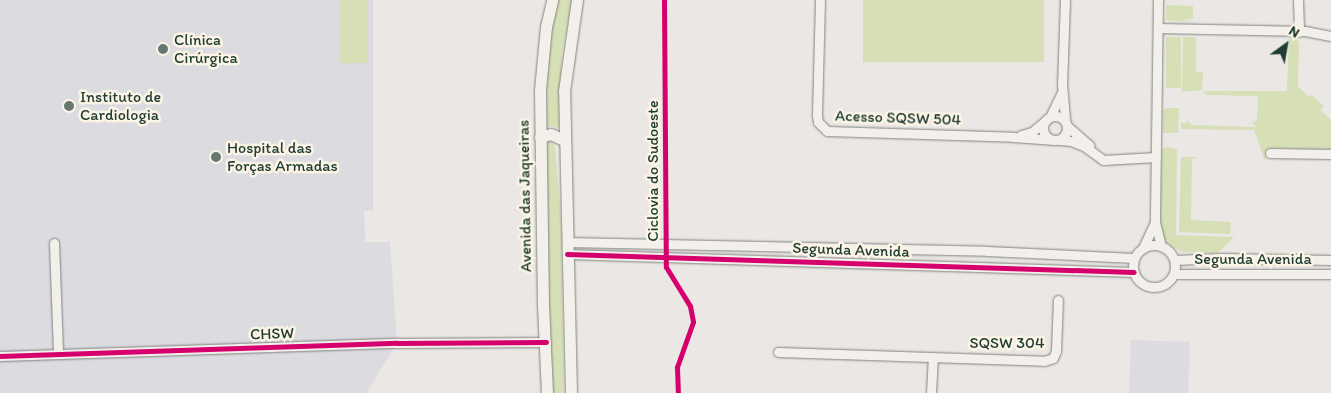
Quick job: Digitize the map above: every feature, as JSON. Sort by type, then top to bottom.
[{"type":"main road","name":"Avenida das Jaqueiras","points":[[547,393],[546,342],[542,306],[540,137],[541,67],[552,0]]},
{"type":"main road","points":[[571,393],[564,91],[577,0]]},
{"type":"main road","points":[[540,137],[551,134],[564,140]]},
{"type":"street","name":"Acesso SQSW 504","points":[[820,0],[816,115],[818,122],[827,131],[1013,137],[1071,141],[1084,146],[1103,160],[1156,157]]},
{"type":"street","points":[[1063,90],[1043,133],[1056,140],[1066,134],[1063,90],[1064,0]]},
{"type":"street","points":[[1158,0],[1155,222],[1161,246]]},
{"type":"street","points":[[1298,0],[1299,32]]},
{"type":"street","points":[[1158,28],[1299,32],[1331,36]]},
{"type":"street","points":[[1048,119],[1060,117],[1066,124]]},
{"type":"street","name":"Acesso SQSW 504","points":[[1013,137],[1032,132],[1048,119]]},
{"type":"street","name":"Acesso SQSW 504","points":[[1066,124],[1101,154],[1122,159]]},
{"type":"street","points":[[1270,153],[1331,154]]},
{"type":"street","points":[[1143,248],[1155,245],[1171,252],[1175,260],[1174,274],[1164,286],[1153,288],[1139,281],[1134,272],[1134,258],[1143,248],[1155,222]]},
{"type":"street","name":"Segunda Avenida","points":[[567,242],[987,251],[1134,258]]},
{"type":"street","points":[[54,243],[58,353]]},
{"type":"street","name":"Segunda Avenida","points":[[567,254],[1134,272]]},
{"type":"street","name":"Segunda Avenida","points":[[1175,260],[1222,258],[1331,260]]},
{"type":"street","name":"Segunda Avenida","points":[[1174,274],[1331,274]]},
{"type":"street","name":"SQSW 304","points":[[778,352],[1042,361],[1052,358],[1057,345],[1058,300]]},
{"type":"street","name":"CHSW","points":[[0,356],[398,343],[546,342]]},
{"type":"street","points":[[931,393],[933,358]]},
{"type":"shaded area","name":"Hospital das Forças Armadas","points":[[0,0],[373,0],[373,211],[364,211],[365,242],[390,242],[397,343],[366,393],[0,393]]},
{"type":"shaded area","points":[[1131,340],[1190,342],[1188,393],[1129,393]]},
{"type":"green space","points":[[340,0],[368,0],[368,63],[340,63]]},
{"type":"green space","points":[[556,0],[572,0],[562,54],[559,128],[552,126],[546,128],[547,60]]},
{"type":"green space","points":[[863,0],[1044,0],[1044,62],[863,62]]},
{"type":"green space","points":[[1166,5],[1193,6],[1193,19],[1182,20],[1192,22],[1166,20]]},
{"type":"green space","points":[[1166,37],[1181,37],[1181,88],[1166,88]]},
{"type":"green space","points":[[1183,37],[1196,37],[1196,72],[1203,72],[1202,90],[1182,92]]},
{"type":"green space","points":[[1289,37],[1296,38],[1299,43],[1298,86],[1309,97],[1311,95],[1324,106],[1321,110],[1331,120],[1331,149],[1270,148],[1266,152],[1265,161],[1254,130],[1181,129],[1181,123],[1186,123],[1186,120],[1192,125],[1256,127],[1252,122],[1257,121],[1258,96],[1206,95],[1203,91],[1287,91]]},
{"type":"green space","points":[[1166,108],[1179,108],[1178,133],[1163,133],[1163,111]]},
{"type":"green space","points":[[546,142],[553,143],[555,147],[561,220],[564,393],[550,393],[546,166]]},
{"type":"green space","points":[[1167,147],[1177,149],[1176,235],[1234,237],[1218,253],[1183,252],[1171,246],[1164,239],[1160,229],[1162,149]]},
{"type":"green space","points":[[1181,157],[1199,157],[1192,159],[1191,220],[1231,222],[1230,234],[1179,232]]},
{"type":"cycle path","name":"Ciclovia do Sudoeste","points":[[664,0],[666,267],[690,306],[693,322],[677,367],[678,393]]},
{"type":"cycle path","points":[[567,254],[1134,272]]},
{"type":"cycle path","points":[[0,356],[397,343],[546,342]]},
{"type":"place","name":"Clínica Cirúrgica","points":[[163,49]]},
{"type":"place","name":"Instituto de Cardiologia","points":[[69,106]]},
{"type":"place","name":"Hospital das Forças Armadas","points":[[216,157]]}]
